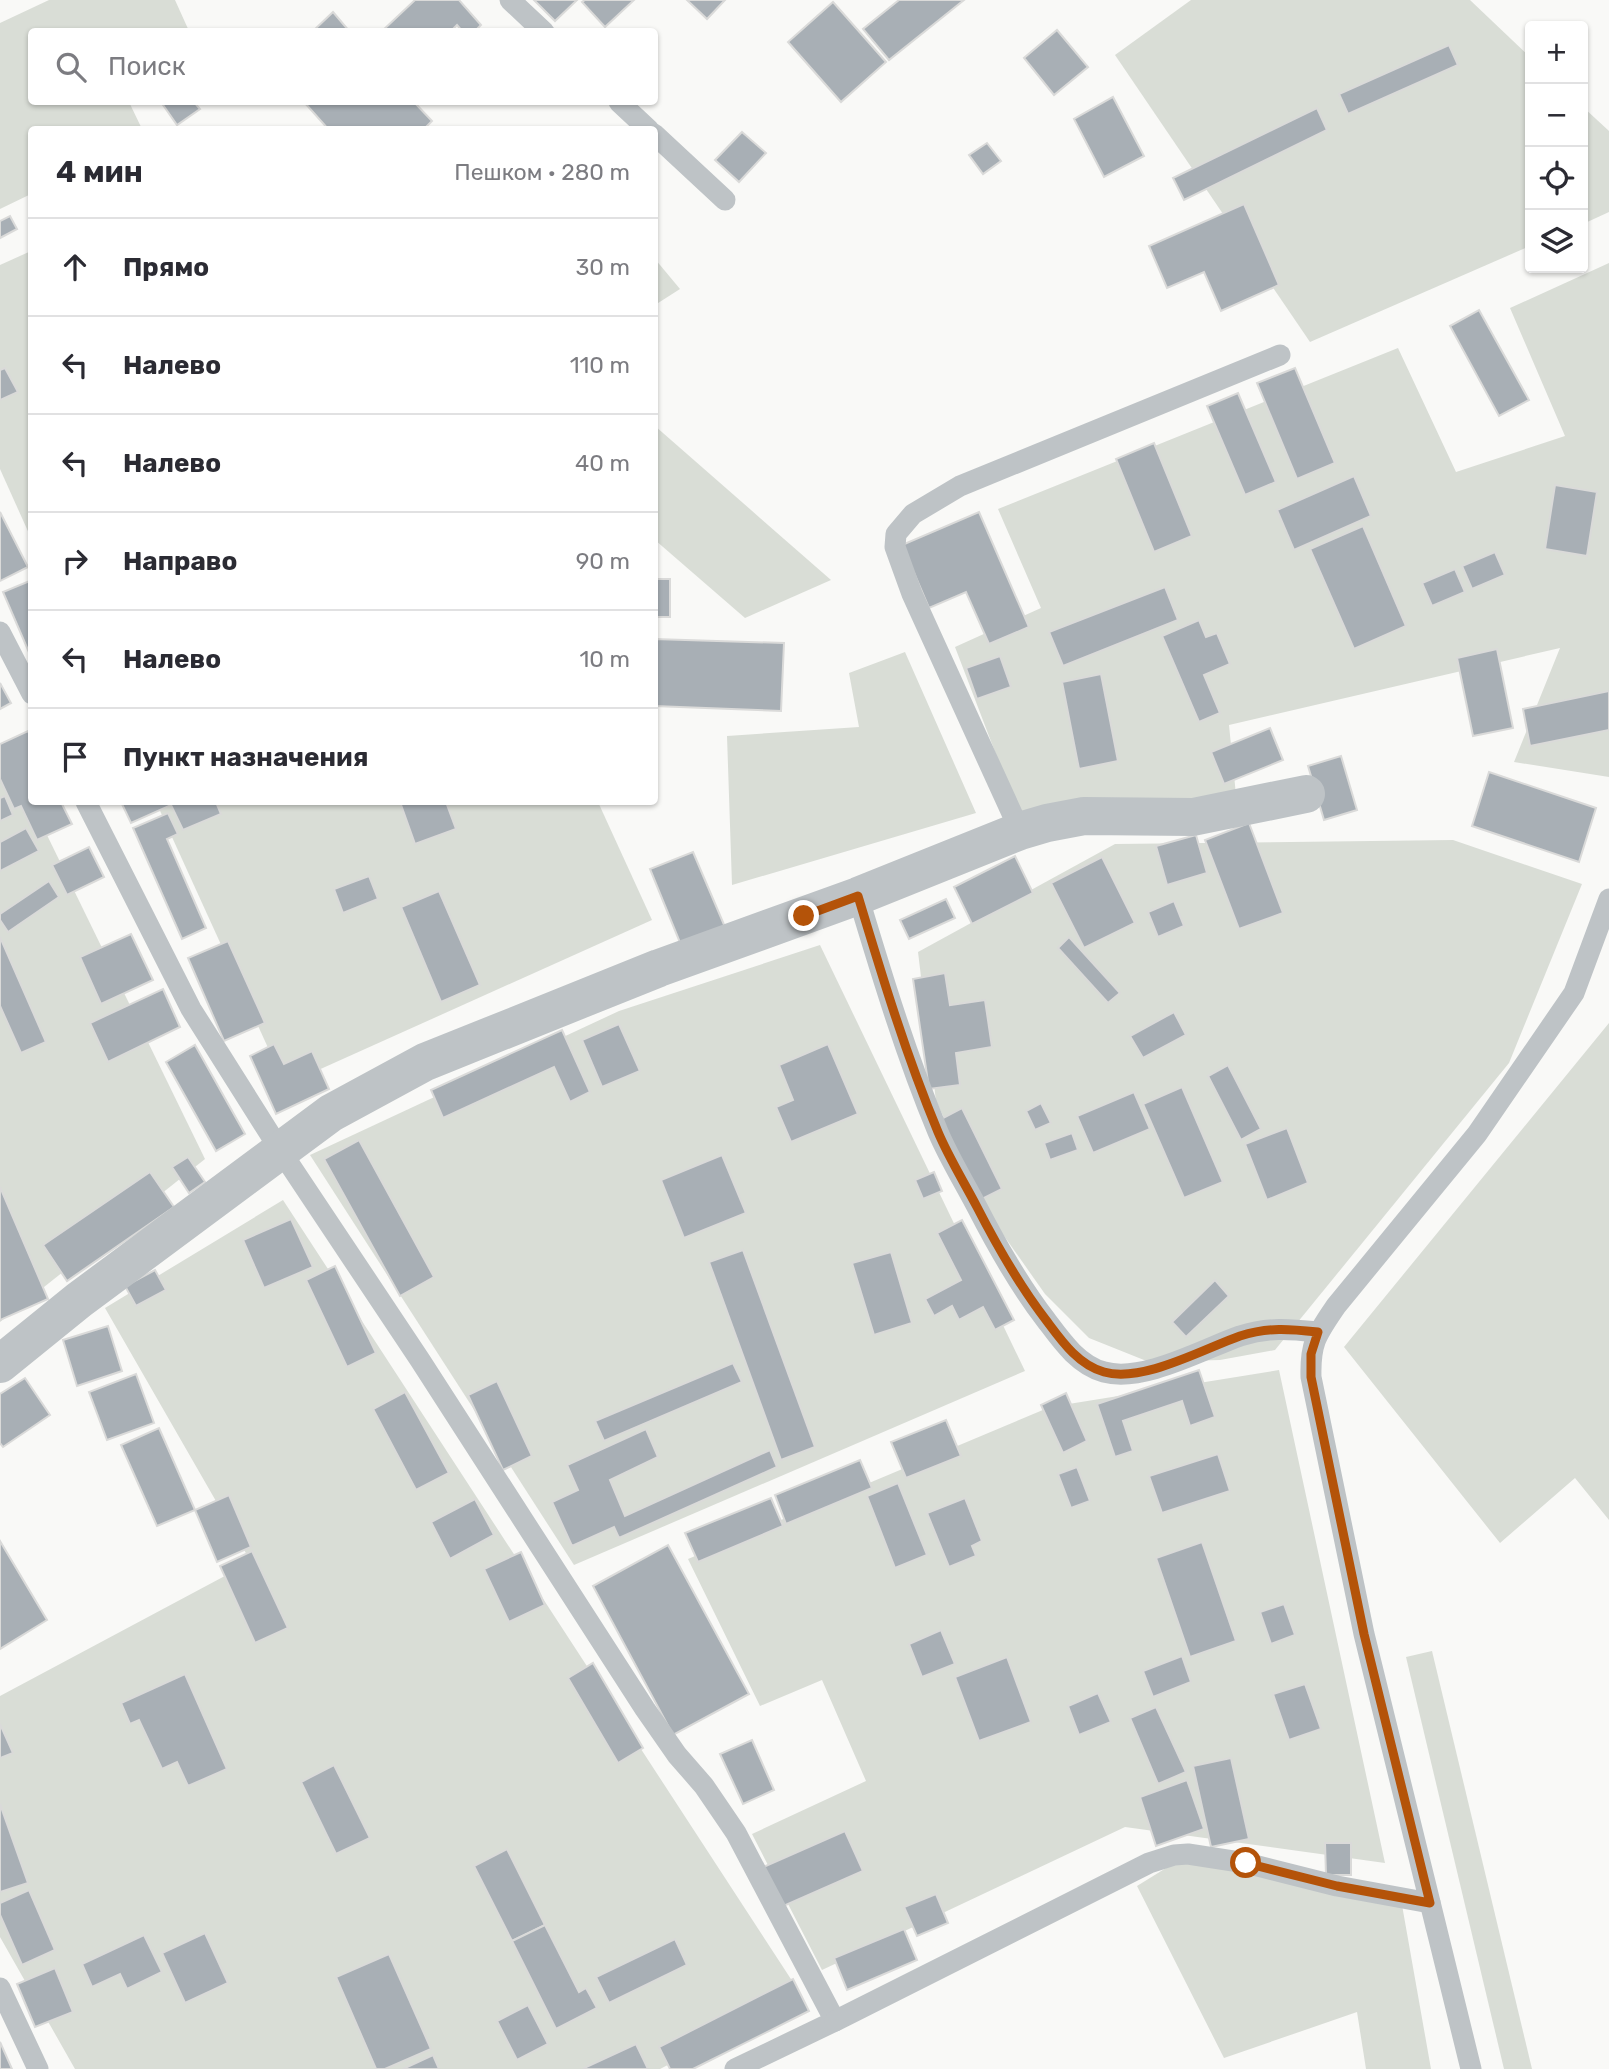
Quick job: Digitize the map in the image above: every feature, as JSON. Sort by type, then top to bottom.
[{"type":"street","points":[[0,1364],[79,1300],[331,1113],[425,1062],[659,968],[858,896],[1046,823],[1084,816],[1193,817],[1306,794]]},
{"type":"lane","points":[[510,0],[540,28]]},
{"type":"lane","points":[[622,105],[645,126]]},
{"type":"lane","points":[[658,138],[725,200]]},
{"type":"lane","points":[[1020,831],[912,594],[895,547],[896,534],[913,514],[960,486],[1280,355]]},
{"type":"lane","points":[[0,632],[28,686]]},
{"type":"lane","points":[[88,805],[191,1009],[645,1709],[736,1833],[835,2021]]},
{"type":"lane","points":[[858,896],[894,1013],[939,1135],[1025,1293],[1066,1346],[1086,1363],[1105,1372],[1140,1373],[1242,1336],[1281,1328],[1318,1332]]},
{"type":"lane","points":[[1471,2069],[1364,1634],[1311,1377],[1311,1354],[1318,1332],[1336,1306],[1477,1134],[1574,993],[1609,899]]},
{"type":"lane","points":[[735,2069],[1149,1863],[1174,1855],[1188,1854],[1246,1863],[1337,1886],[1430,1903]]},
{"type":"lane","points":[[0,1988],[38,2069]]},
{"type":"shaded area","points":[[49,0],[175,0],[188,28],[28,28],[28,105],[130,105],[141,126],[28,126],[28,195],[0,209],[0,23]]},
{"type":"shaded area","points":[[1191,0],[1470,0],[1525,52],[1525,248],[1310,342],[1115,55]]},
{"type":"shaded area","points":[[1588,112],[1609,131],[1609,212],[1588,222]]},
{"type":"shaded area","points":[[28,252],[28,531],[0,469],[0,265]]},
{"type":"shaded area","points":[[658,263],[680,289],[658,303]]},
{"type":"shaded area","points":[[1609,263],[1609,777],[1514,762],[1560,648],[1229,725],[1236,795],[1018,812],[955,647],[1041,608],[998,509],[1398,348],[1456,472],[1565,436],[1510,308]]},
{"type":"shaded area","points":[[658,429],[831,580],[745,618],[658,543]]},
{"type":"shaded area","points":[[905,652],[976,813],[732,885],[727,736],[859,727],[849,673]]},
{"type":"shaded area","points":[[5,749],[28,796],[28,805],[32,805],[205,1159],[0,1322],[0,752]]},
{"type":"shaded area","points":[[157,805],[599,805],[652,920],[285,1085]]},
{"type":"shaded area","points":[[1453,840],[1582,884],[1509,1063],[1275,1350],[1220,1360],[1149,1362],[1089,1338],[1045,1294],[990,1216],[936,1101],[918,952],[1115,844]]},
{"type":"shaded area","points":[[820,945],[1025,1371],[574,1565],[310,1155],[619,1011]]},
{"type":"shaded area","points":[[1609,1023],[1609,1520],[1575,1478],[1500,1543],[1344,1347]]},
{"type":"shaded area","points":[[283,1200],[802,1996],[660,2069],[75,2069],[0,1937],[0,1696],[251,1562],[105,1308]]},
{"type":"shaded area","points":[[1279,1370],[1385,1863],[1125,1827],[822,1970],[752,1834],[866,1781],[822,1680],[760,1706],[688,1559],[1050,1407]]},
{"type":"shaded area","points":[[1432,1651],[1532,2069],[1504,2069],[1406,1657]]},
{"type":"shaded area","points":[[1179,1860],[1402,1905],[1431,2069],[1366,2069],[1357,2012],[1224,2058],[1137,1886]]},
{"type":"building","points":[[415,0],[459,0],[481,25],[478,28],[460,28],[457,25],[454,28],[385,28]]},
{"type":"building","points":[[534,0],[577,0],[555,21]]},
{"type":"building","points":[[634,0],[605,27],[582,2]]},
{"type":"building","points":[[687,0],[725,0],[707,19]]},
{"type":"building","points":[[899,0],[964,0],[889,60],[863,29]]},
{"type":"building","points":[[833,2],[886,62],[841,102],[788,42]]},
{"type":"building","points":[[333,12],[347,28],[316,28]]},
{"type":"building","points":[[1057,30],[1088,67],[1054,95],[1024,58]]},
{"type":"building","points":[[1449,45],[1458,65],[1348,114],[1339,94]]},
{"type":"building","points":[[1113,97],[1144,156],[1104,177],[1074,119]]},
{"type":"building","points":[[163,105],[197,105],[200,109],[177,125]]},
{"type":"building","points":[[307,105],[417,105],[432,121],[427,126],[325,126]]},
{"type":"building","points":[[1317,108],[1327,130],[1184,200],[1173,178]]},
{"type":"building","points":[[742,132],[766,153],[739,182],[715,160]]},
{"type":"building","points":[[987,143],[1001,161],[983,174],[969,155]]},
{"type":"building","points":[[1244,204],[1279,285],[1221,311],[1204,272],[1167,288],[1149,246]]},
{"type":"building","points":[[10,216],[17,229],[0,238],[0,221]]},
{"type":"building","points":[[1479,310],[1529,400],[1499,416],[1450,326]]},
{"type":"building","points":[[5,368],[18,392],[0,400],[0,370]]},
{"type":"building","points":[[1295,368],[1335,463],[1297,479],[1257,383]]},
{"type":"building","points":[[1238,393],[1276,482],[1245,495],[1207,406]]},
{"type":"building","points":[[1154,443],[1192,536],[1154,552],[1116,459]]},
{"type":"building","points":[[1354,476],[1371,516],[1294,550],[1277,510]]},
{"type":"building","points":[[1555,485],[1597,492],[1587,556],[1545,549]]},
{"type":"building","points":[[0,512],[28,567],[0,581]]},
{"type":"building","points":[[979,512],[1029,627],[989,644],[966,592],[929,608],[902,545]]},
{"type":"building","points":[[1363,526],[1406,626],[1354,649],[1310,549]]},
{"type":"building","points":[[1495,552],[1505,575],[1472,589],[1462,566]]},
{"type":"building","points":[[1455,569],[1465,592],[1432,606],[1422,583]]},
{"type":"building","points":[[658,579],[670,579],[670,617],[658,617]]},
{"type":"building","points":[[28,582],[28,650],[3,592]]},
{"type":"building","points":[[1165,587],[1178,620],[1063,666],[1049,632]]},
{"type":"building","points":[[1199,620],[1206,637],[1217,633],[1230,664],[1204,675],[1220,713],[1199,722],[1162,636]]},
{"type":"building","points":[[658,639],[784,643],[781,711],[658,706]]},
{"type":"building","points":[[1497,649],[1513,728],[1473,736],[1457,658]]},
{"type":"building","points":[[1000,656],[1011,687],[977,699],[966,668]]},
{"type":"building","points":[[1101,674],[1118,761],[1079,769],[1062,682]]},
{"type":"building","points":[[0,683],[11,703],[0,709]]},
{"type":"building","points":[[1609,691],[1609,730],[1530,746],[1523,709]]},
{"type":"building","points":[[1270,728],[1283,760],[1224,784],[1211,752]]},
{"type":"building","points":[[28,731],[28,805],[62,805],[72,824],[37,840],[21,806],[14,809],[0,779],[0,744]]},
{"type":"building","points":[[1341,756],[1357,810],[1324,820],[1308,766]]},
{"type":"building","points":[[1489,772],[1596,808],[1579,862],[1472,826]]},
{"type":"building","points":[[5,796],[13,815],[0,821],[0,798]]},
{"type":"building","points":[[122,805],[171,805],[131,823]]},
{"type":"building","points":[[171,805],[217,805],[221,814],[183,830]]},
{"type":"building","points":[[401,805],[447,805],[456,829],[415,844]]},
{"type":"building","points":[[168,813],[178,834],[167,839],[206,928],[182,939],[133,828]]},
{"type":"building","points":[[1249,823],[1283,913],[1239,929],[1205,840]]},
{"type":"building","points":[[26,828],[39,851],[0,871],[0,842]]},
{"type":"building","points":[[1196,835],[1207,873],[1167,885],[1156,846]]},
{"type":"building","points":[[89,847],[104,877],[67,895],[52,865]]},
{"type":"building","points":[[693,852],[725,927],[681,945],[650,869]]},
{"type":"building","points":[[1015,856],[1033,893],[972,924],[954,887]]},
{"type":"building","points":[[1102,857],[1135,923],[1084,948],[1051,883]]},
{"type":"building","points":[[369,876],[378,899],[343,913],[334,889]]},
{"type":"building","points":[[49,881],[59,897],[8,932],[0,920],[0,914]]},
{"type":"building","points":[[439,891],[480,985],[441,1002],[401,907]]},
{"type":"building","points":[[946,899],[955,918],[909,939],[900,920]]},
{"type":"building","points":[[1174,901],[1184,926],[1158,937],[1148,912]]},
{"type":"building","points":[[131,934],[153,980],[101,1004],[80,957]]},
{"type":"building","points":[[0,937],[46,1042],[21,1053],[0,1006]]},
{"type":"building","points":[[1069,937],[1120,993],[1108,1003],[1058,948]]},
{"type":"building","points":[[228,941],[265,1023],[224,1041],[188,958]]},
{"type":"building","points":[[945,973],[950,1005],[985,1000],[992,1047],[956,1053],[960,1085],[929,1089],[913,979]]},
{"type":"building","points":[[163,989],[180,1027],[108,1062],[90,1023]]},
{"type":"building","points":[[1174,1012],[1186,1035],[1143,1058],[1130,1036]]},
{"type":"building","points":[[619,1024],[640,1071],[602,1087],[582,1040]]},
{"type":"building","points":[[562,1030],[590,1092],[570,1102],[554,1067],[443,1118],[431,1090]]},
{"type":"building","points":[[274,1044],[284,1064],[312,1051],[329,1089],[276,1114],[250,1056]]},
{"type":"building","points":[[828,1044],[858,1114],[791,1142],[776,1107],[793,1100],[779,1065]]},
{"type":"building","points":[[195,1045],[245,1134],[216,1151],[166,1062]]},
{"type":"building","points":[[1228,1065],[1261,1129],[1241,1140],[1208,1076]]},
{"type":"building","points":[[1182,1087],[1223,1182],[1184,1198],[1143,1104]]},
{"type":"building","points":[[1134,1092],[1150,1129],[1093,1153],[1077,1116]]},
{"type":"building","points":[[1041,1103],[1051,1123],[1035,1130],[1026,1111]]},
{"type":"building","points":[[962,1108],[1002,1189],[980,1200],[941,1119]]},
{"type":"building","points":[[1287,1128],[1308,1183],[1267,1200],[1245,1144]]},
{"type":"building","points":[[1072,1133],[1078,1150],[1050,1160],[1044,1143]]},
{"type":"building","points":[[359,1140],[434,1277],[400,1296],[324,1159]]},
{"type":"building","points":[[722,1155],[746,1213],[684,1238],[661,1180]]},
{"type":"building","points":[[188,1157],[205,1182],[189,1193],[172,1167]]},
{"type":"building","points":[[150,1172],[174,1207],[67,1281],[43,1245]]},
{"type":"building","points":[[934,1172],[942,1191],[923,1199],[915,1180]]},
{"type":"building","points":[[0,1187],[48,1299],[0,1320]]},
{"type":"building","points":[[291,1219],[313,1267],[264,1288],[243,1240]]},
{"type":"building","points":[[962,1220],[1014,1320],[995,1330],[983,1307],[959,1320],[952,1306],[934,1316],[925,1299],[961,1280],[937,1233]]},
{"type":"building","points":[[743,1250],[815,1447],[781,1460],[709,1262]]},
{"type":"building","points":[[891,1252],[912,1323],[874,1335],[852,1263]]},
{"type":"building","points":[[335,1266],[376,1353],[347,1367],[306,1280]]},
{"type":"building","points":[[155,1270],[166,1290],[136,1306],[125,1286]]},
{"type":"building","points":[[1215,1280],[1229,1296],[1186,1337],[1172,1322]]},
{"type":"building","points":[[108,1326],[122,1371],[77,1386],[63,1340]]},
{"type":"building","points":[[733,1363],[742,1382],[604,1441],[595,1421]]},
{"type":"building","points":[[1199,1370],[1215,1417],[1190,1426],[1182,1401],[1123,1421],[1133,1451],[1115,1457],[1097,1404]]},
{"type":"building","points":[[136,1374],[154,1423],[107,1440],[89,1392]]},
{"type":"building","points":[[25,1378],[50,1415],[3,1447],[0,1443],[0,1394]]},
{"type":"building","points":[[497,1381],[532,1456],[503,1470],[468,1395]]},
{"type":"building","points":[[405,1392],[449,1473],[416,1490],[373,1409]]},
{"type":"building","points":[[1066,1393],[1087,1441],[1063,1453],[1041,1405]]},
{"type":"building","points":[[946,1420],[961,1456],[906,1478],[891,1442]]},
{"type":"building","points":[[159,1428],[195,1510],[157,1526],[121,1445]]},
{"type":"building","points":[[646,1429],[658,1457],[610,1480],[625,1516],[770,1450],[777,1467],[619,1538],[614,1527],[572,1546],[552,1502],[578,1490],[567,1465]]},
{"type":"building","points":[[1218,1454],[1230,1491],[1162,1513],[1149,1476]]},
{"type":"building","points":[[860,1460],[872,1488],[786,1524],[775,1495]]},
{"type":"building","points":[[1077,1467],[1090,1501],[1071,1508],[1058,1474]]},
{"type":"building","points":[[898,1483],[927,1555],[895,1568],[867,1496]]},
{"type":"building","points":[[229,1495],[251,1547],[217,1562],[195,1510]]},
{"type":"building","points":[[771,1498],[783,1526],[698,1562],[685,1533]]},
{"type":"building","points":[[965,1498],[982,1541],[972,1546],[976,1556],[949,1567],[927,1513]]},
{"type":"building","points":[[475,1499],[494,1535],[450,1559],[431,1522]]},
{"type":"building","points":[[0,1541],[47,1620],[0,1649]]},
{"type":"building","points":[[1202,1542],[1236,1641],[1190,1657],[1156,1558]]},
{"type":"building","points":[[668,1545],[749,1694],[673,1735],[593,1586]]},
{"type":"building","points":[[252,1551],[288,1628],[255,1643],[220,1566]]},
{"type":"building","points":[[521,1552],[545,1605],[509,1622],[484,1569]]},
{"type":"building","points":[[1284,1604],[1295,1635],[1271,1644],[1260,1612]]},
{"type":"building","points":[[941,1630],[955,1664],[922,1677],[909,1644]]},
{"type":"building","points":[[1182,1656],[1191,1682],[1153,1697],[1143,1671]]},
{"type":"building","points":[[1007,1657],[1031,1722],[979,1741],[955,1677]]},
{"type":"building","points":[[593,1663],[643,1748],[618,1763],[568,1678]]},
{"type":"building","points":[[185,1674],[227,1769],[188,1786],[177,1762],[162,1769],[139,1720],[130,1724],[121,1703]]},
{"type":"building","points":[[1305,1684],[1321,1729],[1289,1740],[1273,1694]]},
{"type":"building","points":[[1098,1693],[1111,1722],[1079,1735],[1068,1706]]},
{"type":"building","points":[[1156,1707],[1186,1772],[1158,1784],[1130,1718]]},
{"type":"building","points":[[0,1724],[13,1753],[0,1758]]},
{"type":"building","points":[[752,1740],[774,1790],[743,1804],[720,1754]]},
{"type":"building","points":[[1231,1758],[1249,1839],[1211,1847],[1193,1766]]},
{"type":"building","points":[[334,1765],[370,1838],[336,1854],[301,1782]]},
{"type":"building","points":[[1187,1780],[1204,1829],[1156,1846],[1140,1797]]},
{"type":"building","points":[[0,1804],[28,1883],[0,1892]]},
{"type":"building","points":[[845,1831],[863,1871],[779,1908],[761,1868]]},
{"type":"building","points":[[1325,1843],[1351,1843],[1351,1875],[1326,1875]]},
{"type":"building","points":[[507,1849],[545,1925],[512,1941],[474,1866]]},
{"type":"building","points":[[29,1890],[55,1950],[22,1965],[0,1915],[0,1903]]},
{"type":"building","points":[[936,1894],[948,1923],[917,1936],[904,1907]]},
{"type":"building","points":[[545,1925],[579,1992],[586,1988],[597,2008],[556,2029],[512,1941]]},
{"type":"building","points":[[904,1929],[917,1960],[847,1990],[834,1958]]},
{"type":"building","points":[[205,1933],[228,1983],[185,2003],[162,1953]]},
{"type":"building","points":[[144,1935],[162,1972],[127,1989],[120,1974],[92,1987],[82,1964]]},
{"type":"building","points":[[675,1939],[687,1965],[609,2003],[596,1977]]},
{"type":"building","points":[[389,1954],[431,2049],[385,2069],[376,2069],[336,1977]]},
{"type":"building","points":[[55,1968],[73,2012],[35,2027],[17,1984]]},
{"type":"building","points":[[793,1979],[809,2011],[693,2069],[670,2069],[659,2047]]},
{"type":"building","points":[[528,2005],[548,2044],[517,2060],[497,2021]]},
{"type":"building","points":[[0,2042],[12,2069],[0,2069]]},
{"type":"building","points":[[636,2044],[648,2069],[584,2069],[584,2068]]},
{"type":"building","points":[[433,2055],[439,2069],[403,2069]]},
{"type":"route","points":[[804,916],[858,896],[894,1013],[939,1135],[1025,1293],[1066,1346],[1086,1363],[1105,1372],[1140,1373],[1242,1336],[1281,1328],[1318,1332],[1311,1354],[1311,1377],[1364,1634],[1430,1903],[1337,1886],[1246,1863]]}]
